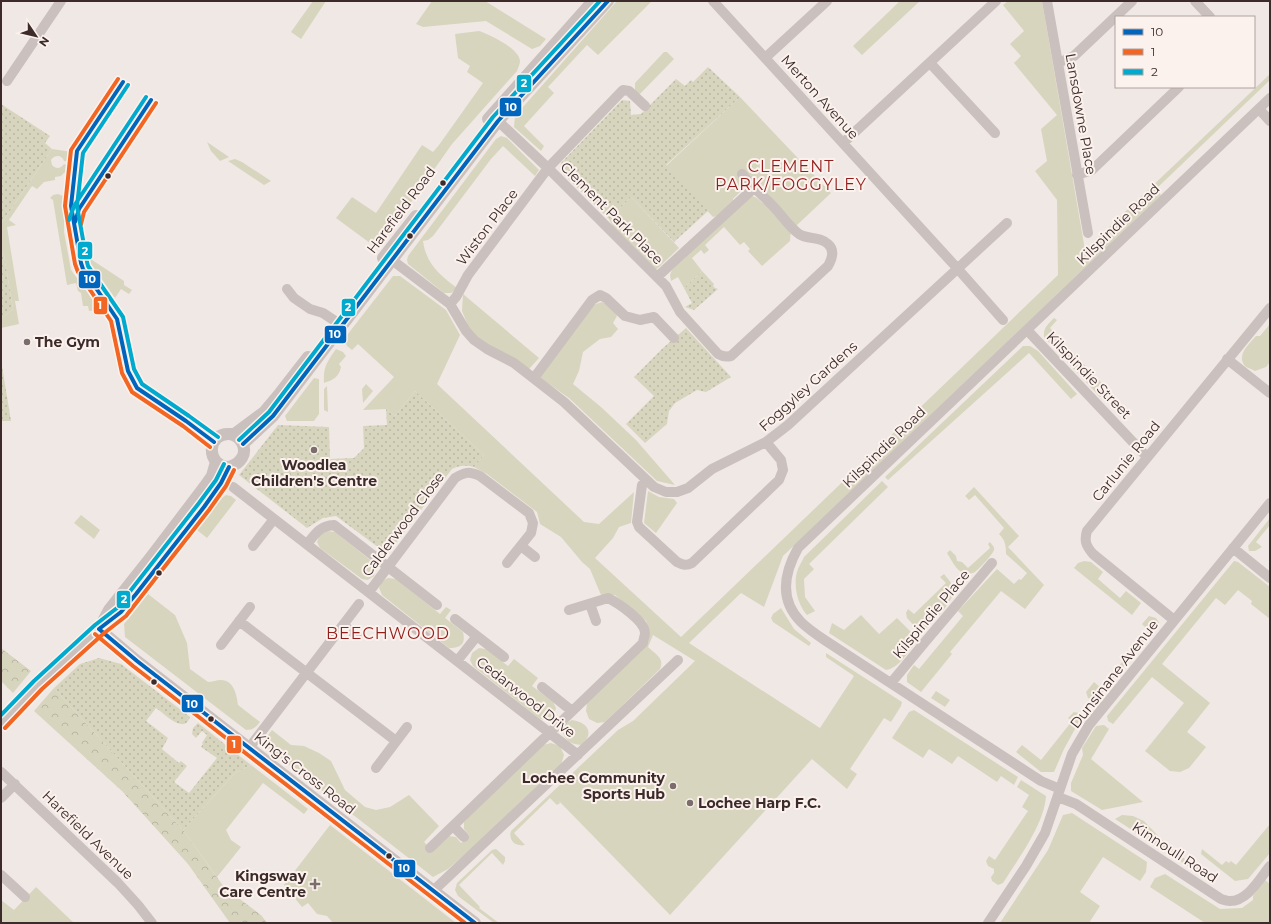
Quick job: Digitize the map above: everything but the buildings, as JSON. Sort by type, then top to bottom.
[{"type":"street","points":[[7,81],[61,1]]},
{"type":"street","name":"Harefield Road","points":[[1,724],[47,676],[98,629],[121,612],[204,507],[221,483],[229,467],[238,463],[242,459],[244,449],[243,444],[273,416],[498,120],[608,1]]},
{"type":"street","name":"Merton Avenue","points":[[713,1],[957,268],[1002,320]]},
{"type":"street","points":[[765,58],[827,1]]},
{"type":"street","points":[[843,143],[996,1]]},
{"type":"street","name":"Lansdowne Place","points":[[1047,1],[1088,233]]},
{"type":"street","points":[[1116,16],[1132,1]]},
{"type":"street","points":[[1195,1],[1209,16]]},
{"type":"street","name":"Harefield Road","points":[[98,629],[109,610],[206,486],[212,476],[216,462],[212,452],[214,442],[220,436],[228,434],[233,435],[264,412],[491,116],[591,2]]},
{"type":"street","points":[[1058,64],[1074,56],[1115,17]]},
{"type":"street","points":[[930,62],[995,133]]},
{"type":"street","points":[[1077,175],[1092,170],[1178,88]]},
{"type":"street","name":"Clement Park Place","points":[[548,168],[622,90],[629,91],[645,106]]},
{"type":"street","name":"Kilspindie Road","points":[[1059,793],[826,641],[801,623],[792,610],[786,593],[786,578],[791,561],[798,548],[1270,98]]},
{"type":"street","points":[[1259,109],[1270,121]]},
{"type":"street","name":"Clement Park Place","points":[[498,120],[666,286],[680,312],[695,330],[718,354],[726,357],[731,356],[828,266],[832,258],[832,250],[828,243],[820,239],[803,237],[798,233],[742,174]]},
{"type":"street","name":"Wiston Place","points":[[450,304],[456,297],[468,275],[548,168]]},
{"type":"street","name":"Clement Park Place","points":[[657,277],[754,188]]},
{"type":"street","name":"Foggyley Gardens","points":[[392,260],[450,304],[466,331],[474,340],[487,349],[514,363],[564,402],[654,487],[666,492],[677,492],[688,488],[712,469],[766,442],[788,425],[1007,223]]},
{"type":"street","points":[[287,289],[294,298],[305,306],[323,313],[335,321]]},
{"type":"street","points":[[534,378],[592,300],[600,295],[606,298],[625,316],[640,320],[654,317],[674,338]]},
{"type":"street","name":"Carlunie Road","points":[[1174,620],[1087,548],[1085,540],[1087,531],[1270,308]]},
{"type":"street","name":"Kilspindie Street","points":[[1026,330],[1147,457]]},
{"type":"street","points":[[1227,359],[1270,393]]},
{"type":"street","points":[[233,435],[239,438],[243,444]]},
{"type":"street","points":[[646,480],[642,485],[637,522],[639,527],[676,562],[687,566],[692,563],[779,480],[783,470],[781,460],[766,442]]},
{"type":"street","points":[[216,462],[222,466],[229,467]]},
{"type":"street","name":"Calderwood Close","points":[[369,592],[454,478],[463,473],[472,472],[480,476],[529,513],[533,523],[530,533],[507,563]]},
{"type":"street","name":"Cedarwood Drive","points":[[233,487],[578,755]]},
{"type":"street","name":"Dunsinane Avenue","points":[[988,923],[1026,866],[1045,833],[1072,754],[1089,725],[1270,503]]},
{"type":"street","points":[[253,546],[274,519]]},
{"type":"street","points":[[307,544],[316,533],[325,526],[334,525],[436,605]]},
{"type":"street","points":[[521,546],[535,557]]},
{"type":"street","points":[[1233,548],[1270,578]]},
{"type":"street","name":"Kilspindie Place","points":[[891,683],[934,630],[992,563]]},
{"type":"street","points":[[430,848],[642,643],[645,632],[642,623],[608,598],[569,610]]},
{"type":"street","points":[[249,748],[359,604]]},
{"type":"street","points":[[590,604],[596,621]]},
{"type":"street","points":[[221,645],[250,607]]},
{"type":"street","name":"Cedarwood Drive","points":[[455,619],[504,657]]},
{"type":"street","points":[[239,621],[396,741]]},
{"type":"street","points":[[343,625],[358,636]]},
{"type":"street","name":"King's Cross Road","points":[[98,629],[142,666],[475,923]]},
{"type":"street","name":"Cedarwood Drive","points":[[457,661],[477,636]]},
{"type":"street","points":[[433,891],[678,660]]},
{"type":"street","points":[[542,687],[572,710]]},
{"type":"street","points":[[376,768],[407,727]]},
{"type":"street","name":"Harefield Avenue","points":[[1,772],[118,883],[152,923]]},
{"type":"street","points":[[1,798],[15,784]]},
{"type":"street","name":"Kinnoull Road","points":[[1059,793],[1221,899],[1230,901],[1237,900],[1247,894],[1270,866]]},
{"type":"street","points":[[453,826],[464,837]]},
{"type":"street","points":[[1,875],[25,897]]},
{"type":"green space","points":[[313,1],[326,1],[301,39],[291,32]]},
{"type":"green space","points":[[432,1],[485,1],[546,39],[540,46],[532,49],[486,21],[423,27],[416,24]]},
{"type":"green space","points":[[617,1],[652,1],[598,55],[587,45],[548,87],[554,93],[524,126],[544,146],[541,151],[514,127],[515,116]]},
{"type":"green space","points":[[900,1],[920,1],[862,55],[853,46]]},
{"type":"green space","points":[[1008,1],[1042,1],[1085,250],[1270,74],[1270,80],[1156,189],[1161,195],[783,556],[764,607],[741,593],[689,643],[820,728],[854,676],[826,657],[826,653],[902,702],[891,722],[884,718],[850,769],[857,774],[847,789],[812,759],[670,915],[559,801],[560,803],[557,805],[550,798],[514,833],[525,845],[516,844],[511,838],[511,831],[618,730],[633,721],[695,661],[653,635],[648,647],[660,659],[660,669],[605,722],[597,723],[589,719],[586,711],[587,703],[646,646],[650,632],[646,621],[615,595],[601,595],[590,569],[582,562],[561,537],[540,524],[537,512],[487,474],[474,467],[484,455],[415,391],[395,416],[386,409],[363,410],[394,377],[358,344],[352,350],[347,346],[344,339],[393,276],[400,276],[446,310],[460,335],[437,384],[584,522],[599,524],[634,492],[631,523],[619,527],[613,538],[595,558],[681,637],[1058,275],[1057,200],[1035,171],[1047,161],[1041,129],[1057,115],[1014,63],[1021,56],[1010,44],[1024,31],[1003,5]]},
{"type":"green space","points":[[479,31],[515,51],[520,61],[517,71],[452,144],[378,249],[336,218],[352,197],[376,213],[422,145],[433,152],[439,145],[483,83],[467,72],[470,66],[458,58],[455,34]]},
{"type":"green space","points":[[664,52],[667,52],[674,59],[639,95],[635,91],[635,83]]},
{"type":"green space","points":[[708,67],[740,97],[666,165],[708,211],[674,242],[631,197],[609,219],[561,172],[561,163],[622,100],[630,101],[631,115],[641,114],[676,79],[685,86],[691,80],[693,82]]},
{"type":"green space","points":[[740,97],[831,193],[796,226],[742,182],[742,189],[733,199],[733,203],[720,215],[713,217],[666,166]]},
{"type":"green space","points":[[1,104],[50,136],[45,143],[52,149],[1,224]]},
{"type":"green space","points":[[501,136],[507,138],[539,170],[535,176],[503,146],[491,159],[433,236],[428,240],[423,241],[427,256],[431,263],[457,288],[451,293],[444,293],[408,264],[408,256],[496,139]]},
{"type":"green space","points":[[207,142],[229,157],[220,161],[211,151]]},
{"type":"green space","points":[[52,149],[72,152],[70,162],[64,161],[62,157],[58,156],[51,160],[52,165],[56,168],[60,168],[64,164],[66,165],[65,172],[61,176],[55,177],[55,180],[44,182],[37,189],[32,186],[9,220],[16,225],[7,227],[19,301],[15,301],[19,324],[1,328],[1,319],[13,309],[4,255],[1,253],[1,224]]},
{"type":"green space","points":[[235,159],[271,181],[264,185],[228,161]]},
{"type":"green space","points":[[58,194],[63,196],[64,200],[64,232],[71,270],[99,308],[100,312],[97,313],[97,310],[89,311],[88,306],[83,306],[81,293],[78,291],[76,283],[67,285],[53,200],[50,198],[53,195]]},
{"type":"green space","points":[[752,196],[768,206],[791,230],[790,241],[762,266],[748,251],[750,249],[744,242],[740,245],[724,227],[705,245],[709,250],[704,254],[701,250],[692,258],[702,271],[684,288],[678,277],[671,281],[670,275],[672,270],[686,257],[685,255]]},
{"type":"green space","points":[[631,197],[679,248],[656,270],[613,227],[609,219]]},
{"type":"green space","points":[[1,253],[4,255],[13,309],[1,319]]},
{"type":"green space","points":[[89,258],[124,281],[124,285],[132,290],[129,294],[121,289],[115,298],[91,264]]},
{"type":"green space","points":[[702,271],[714,284],[713,286],[718,289],[694,310],[685,307],[692,303],[684,288]]},
{"type":"green space","points":[[463,294],[539,358],[529,369],[476,336],[469,328],[462,311]]},
{"type":"green space","points":[[602,302],[611,307],[617,316],[613,323],[618,329],[611,337],[600,339],[583,352],[579,371],[573,384],[601,407],[636,440],[675,485],[657,481],[569,398],[539,377],[593,305]]},
{"type":"green space","points":[[1054,318],[1057,320],[1050,328],[1108,390],[1100,397],[1044,337],[1045,329]]},
{"type":"green space","points":[[1270,324],[1270,362],[1266,367],[1255,371],[1246,367],[1243,363],[1242,354],[1256,336],[1260,336]]},
{"type":"green space","points":[[686,328],[731,377],[706,392],[697,390],[675,403],[669,411],[667,424],[645,443],[626,424],[654,396],[634,377],[663,348]]},
{"type":"green space","points":[[1023,346],[1030,346],[1038,351],[1077,394],[1071,399],[1029,353],[888,480],[885,477]]},
{"type":"green space","points":[[336,349],[343,352],[346,356],[339,364],[341,367],[337,376],[324,383],[326,365]]},
{"type":"green space","points":[[1,360],[11,421],[1,421]]},
{"type":"green space","points":[[314,378],[319,379],[319,414],[314,421],[287,421],[285,416]]},
{"type":"green space","points":[[366,384],[373,391],[363,403],[362,389]]},
{"type":"green space","points":[[327,386],[328,412],[324,410],[324,389]]},
{"type":"green space","points":[[415,391],[484,455],[474,467],[463,466],[452,469],[389,552],[386,553],[336,516],[323,518],[307,528],[239,475],[278,425],[329,427],[330,459],[354,458],[364,448],[363,426],[387,425],[386,409],[395,416]]},
{"type":"green space","points":[[882,481],[888,487],[809,564],[814,569],[804,579],[805,597],[815,611],[807,615],[801,606],[796,589],[796,577],[804,557]]},
{"type":"green space","points":[[974,487],[1019,536],[1008,547],[1044,585],[1025,609],[1001,591],[950,652],[952,654],[921,692],[907,682],[907,675],[914,665],[919,669],[963,616],[958,611],[997,569],[1014,584],[1019,579],[1021,580],[1027,573],[1006,554],[1005,543],[999,534],[1004,528],[975,495],[969,500],[965,496]]},
{"type":"green space","points":[[648,491],[659,497],[674,499],[677,503],[656,533],[644,523]]},
{"type":"green space","points":[[226,495],[231,496],[236,500],[207,538],[197,530]]},
{"type":"green space","points":[[81,515],[100,530],[94,539],[74,523]]},
{"type":"green space","points":[[1270,518],[1270,525],[1256,542],[1262,547],[1255,551],[1249,551],[1248,546]]},
{"type":"green space","points":[[327,531],[335,532],[374,563],[376,568],[374,576],[368,580],[362,579],[320,548],[317,542],[320,535]]},
{"type":"green space","points":[[990,542],[994,548],[993,552],[980,568],[972,573],[966,574],[960,572],[947,553],[950,550],[956,556],[957,561],[962,562],[968,568],[990,548],[988,544]]},
{"type":"green space","points":[[1084,561],[1091,562],[1103,572],[1098,579],[1120,598],[1126,591],[1141,603],[1132,615],[1074,568],[1078,563]]},
{"type":"green space","points":[[1234,561],[1238,562],[1270,587],[1270,619],[1251,604],[1252,601],[1238,590],[1225,605],[1216,598],[1162,664],[1210,703],[1187,732],[1206,747],[1189,768],[1180,772],[1170,771],[1145,751],[1184,703],[1152,677],[1113,724],[1108,721],[1107,716]]},
{"type":"green space","points":[[944,574],[951,582],[953,587],[952,597],[944,609],[926,629],[917,629],[907,618],[906,613],[908,609],[914,614],[946,583],[940,577]]},
{"type":"green space","points":[[388,578],[396,579],[440,614],[446,607],[451,610],[445,618],[463,632],[464,640],[462,644],[457,647],[449,648],[382,595],[379,588],[382,581]]},
{"type":"green space","points":[[148,594],[175,615],[187,643],[190,669],[208,682],[221,680],[229,683],[234,689],[238,705],[260,722],[256,727],[246,730],[125,637],[124,624]]},
{"type":"green space","points":[[781,608],[794,629],[811,643],[809,646],[773,622],[771,618],[773,614]]},
{"type":"green space","points":[[861,615],[879,634],[897,618],[913,634],[916,642],[903,659],[891,669],[886,670],[829,633],[832,623],[844,630]]},
{"type":"green space","points":[[1149,616],[1156,618],[1159,623],[1096,701],[1088,698],[1086,692],[1094,682],[1101,688],[1148,630],[1142,624]]},
{"type":"green space","points":[[1,648],[31,671],[13,693],[1,681]]},
{"type":"green space","points":[[479,648],[486,649],[508,666],[514,659],[538,678],[532,686],[553,702],[556,708],[554,715],[548,720],[540,719],[473,666],[470,660],[472,653]]},
{"type":"green space","points":[[99,658],[121,664],[190,717],[187,722],[179,724],[174,722],[156,708],[146,721],[168,738],[162,749],[179,763],[181,761],[187,766],[174,782],[189,793],[217,758],[201,747],[207,735],[202,731],[196,738],[192,734],[193,728],[198,723],[251,765],[235,773],[183,830],[54,688],[80,664]]},
{"type":"green space","points":[[54,688],[183,830],[224,887],[261,915],[267,923],[230,923],[188,864],[122,791],[34,711]]},
{"type":"green space","points":[[936,691],[950,700],[945,707],[931,698]]},
{"type":"green space","points":[[914,710],[1018,777],[1014,785],[1001,776],[997,782],[958,756],[952,764],[929,749],[923,758],[892,738],[909,712]]},
{"type":"green space","points":[[1074,712],[1079,713],[1081,718],[1064,749],[1054,772],[1041,772],[1016,752],[1022,745],[1041,760],[1072,721],[1068,718]]},
{"type":"green space","points":[[572,720],[582,723],[588,729],[588,737],[581,745],[574,744],[569,741],[562,731],[565,724]]},
{"type":"green space","points":[[1104,725],[1109,729],[1091,759],[1143,802],[1102,810],[1071,791],[1071,783],[1083,755],[1082,748],[1096,726]]},
{"type":"green space","points":[[272,730],[291,745],[304,746],[331,761],[345,790],[365,807],[376,810],[390,807],[409,795],[439,826],[424,842],[433,851],[449,836],[456,837],[461,843],[469,835],[464,829],[464,822],[543,745],[551,743],[560,746],[564,755],[561,765],[492,831],[448,869],[433,877],[266,747],[264,743],[265,739]]},
{"type":"green space","points":[[251,765],[308,809],[304,814],[263,783],[226,830],[231,840],[241,847],[217,877],[183,830],[235,773]]},
{"type":"green space","points":[[1021,780],[1046,796],[1044,807],[1041,818],[1023,853],[1003,883],[998,885],[992,881],[991,877],[994,873],[994,869],[988,866],[986,861],[989,856],[995,860],[1028,811],[1022,807],[1029,795],[1017,787]]},
{"type":"green space","points":[[1072,813],[1147,862],[1146,872],[1140,881],[1103,857],[1080,892],[1100,906],[1089,923],[1000,923],[1048,850],[1063,815]]},
{"type":"green space","points":[[1122,815],[1133,816],[1144,821],[1161,839],[1185,859],[1209,875],[1208,879],[1115,819]]},
{"type":"green space","points":[[1270,824],[1270,853],[1248,879],[1235,881],[1201,854],[1202,849],[1222,865],[1226,861],[1229,863],[1231,861],[1236,865]]},
{"type":"green space","points":[[330,825],[456,923],[333,923],[327,916],[317,914],[308,903],[302,907],[284,885]]},
{"type":"green space","points":[[496,849],[505,857],[503,865],[492,853],[459,885],[480,907],[479,908],[499,923],[494,923],[458,896],[455,890],[457,883],[492,850]]},
{"type":"green space","points":[[1165,874],[1220,909],[1242,908],[1253,900],[1253,896],[1265,880],[1270,884],[1270,921],[1269,923],[1205,923],[1150,887],[1155,878]]},
{"type":"green space","points":[[36,887],[74,923],[1,923],[1,900],[14,910]]},
{"type":"transit line","name":"2","points":[[239,440],[269,412],[493,117],[600,1]]},
{"type":"transit line","name":"10","points":[[243,444],[273,416],[498,121],[608,1]]},
{"type":"transit line","name":"1","points":[[118,79],[71,150],[65,206],[75,264],[78,272],[111,321],[122,373],[132,392],[183,426],[210,447]]},
{"type":"transit line","name":"10","points":[[123,82],[77,151],[71,206],[81,263],[83,269],[117,319],[128,371],[137,388],[214,442]]},
{"type":"transit line","name":"2","points":[[128,85],[83,153],[77,206],[88,266],[123,317],[134,369],[142,384],[218,437]]},
{"type":"transit line","name":"2","points":[[69,220],[74,206],[146,97]]},
{"type":"transit line","name":"10","points":[[75,222],[79,209],[151,100]]},
{"type":"transit line","name":"1","points":[[81,224],[84,212],[156,103]]},
{"type":"transit line","name":"2","points":[[1,715],[34,681],[95,625],[117,608],[199,503],[216,480],[224,464]]},
{"type":"transit line","name":"10","points":[[99,629],[121,612],[136,594],[204,507],[221,483],[229,467]]},
{"type":"transit line","name":"1","points":[[5,728],[42,689],[103,634],[126,616],[209,510],[226,486],[234,470]]},
{"type":"transit line","name":"10","points":[[99,629],[137,661],[475,923]]},
{"type":"transit line","name":"1","points":[[95,634],[133,666],[465,923]]},
{"type":"place","name":"The Gym","points":[[27,342]]},
{"type":"place","name":"Woodlea Children's Centre","points":[[314,450]]},
{"type":"place","name":"Lochee Community Sports Hub","points":[[673,786]]},
{"type":"place","name":"Lochee Harp F.C.","points":[[690,803]]},
{"type":"place","name":"Kingsway Care Centre","points":[[315,884]]},
{"type":"district","name":"CLEMENT PARK/FOGGYLEY","points":[[791,175]]},
{"type":"district","name":"BEECHWOOD","points":[[388,633]]}]
